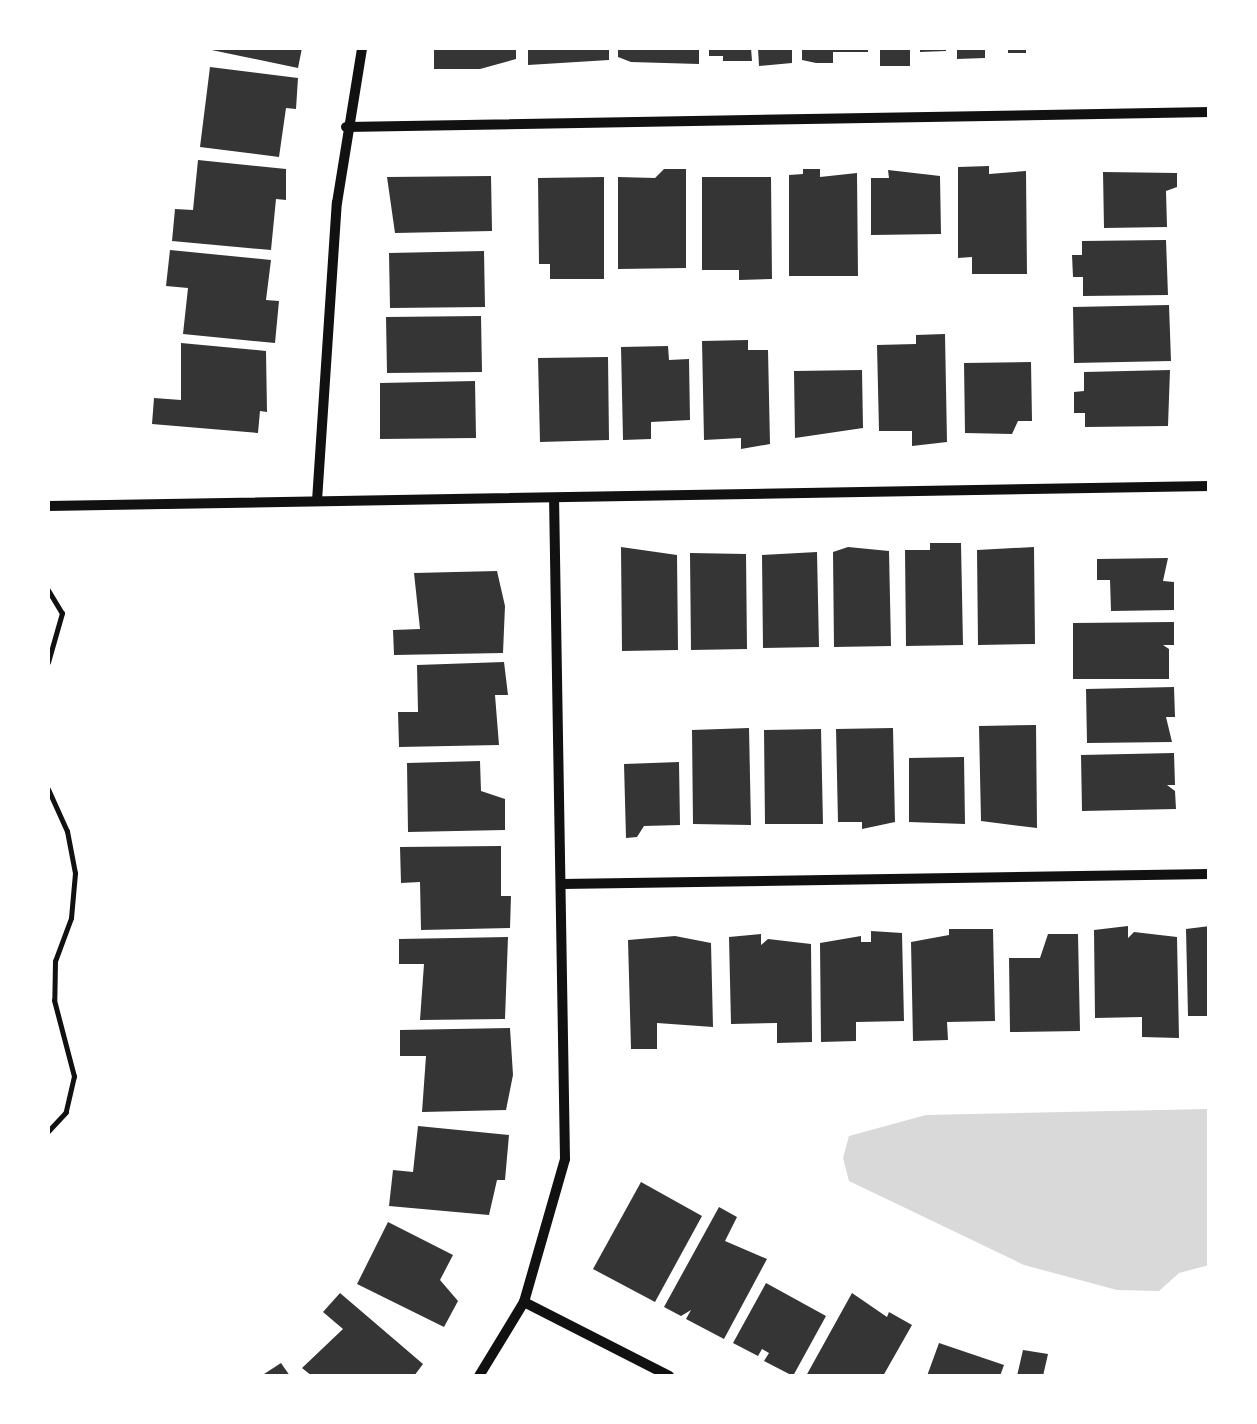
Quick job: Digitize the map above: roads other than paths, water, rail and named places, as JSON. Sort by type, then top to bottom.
[{"type":"street","points":[[317,501],[346,127],[362,48]]},
{"type":"street","points":[[346,127],[1210,112]]},
{"type":"street","points":[[48,506],[1210,486]]},
{"type":"street","points":[[479,1376],[524,1302],[565,1160],[554,499]]},
{"type":"street","points":[[562,884],[1210,874]]},
{"type":"street","points":[[524,1302],[669,1376]]}]
